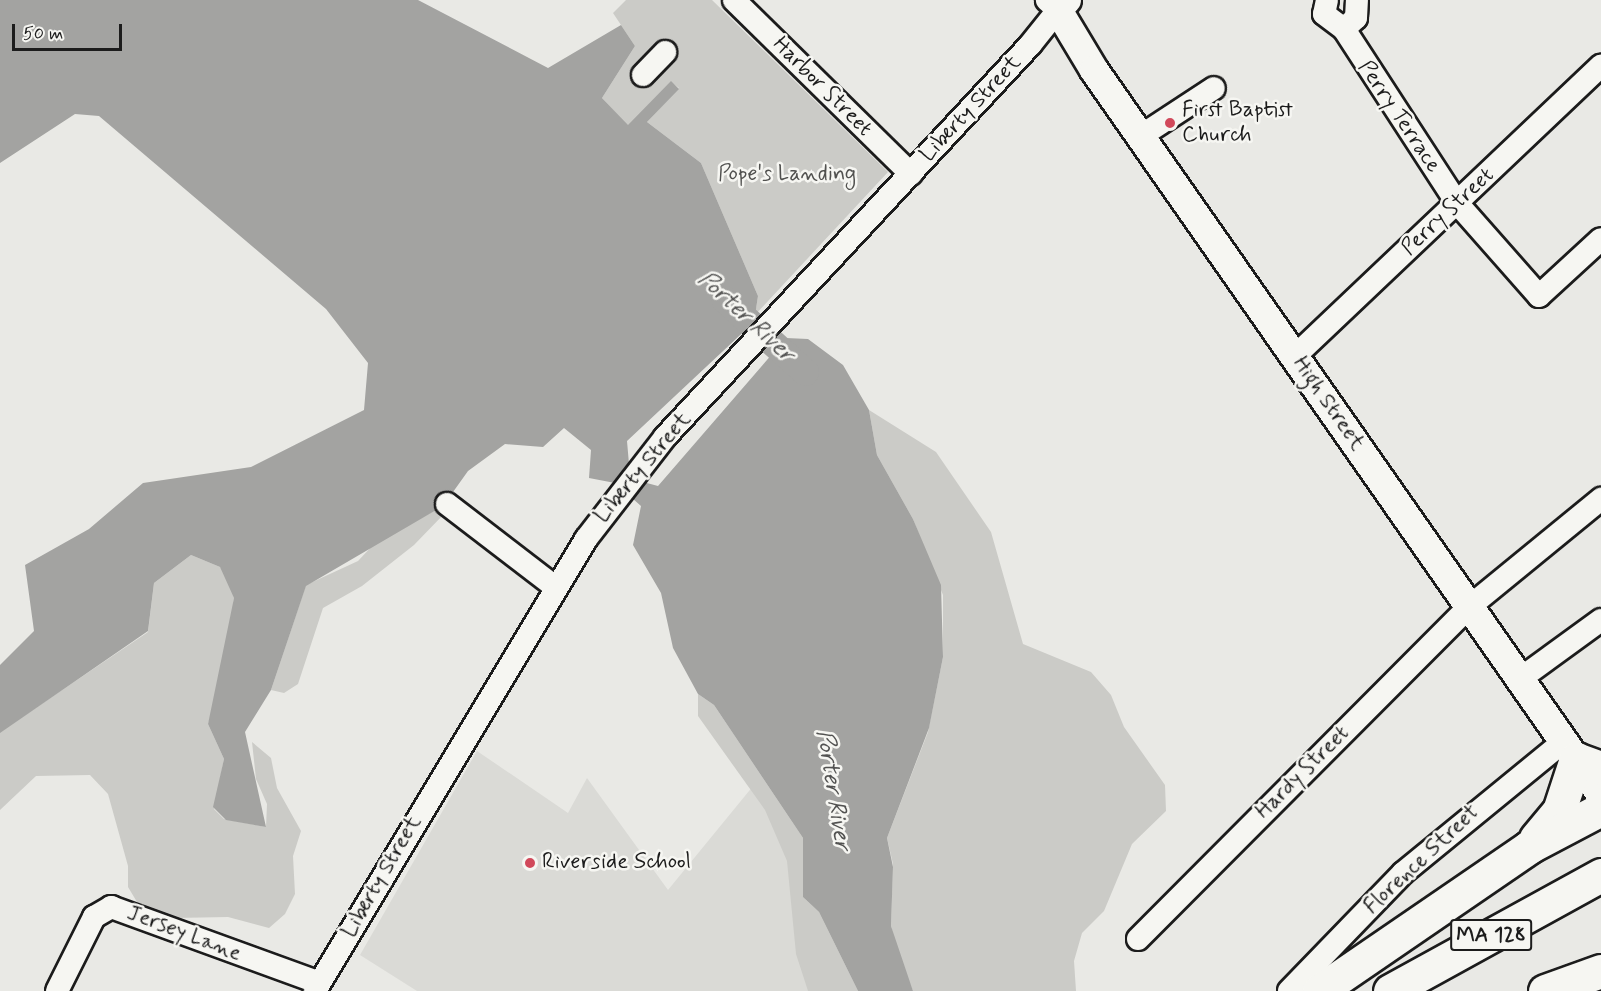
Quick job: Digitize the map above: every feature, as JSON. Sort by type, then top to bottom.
[{"type":"highway","points":[[1529,847],[1559,811],[1580,756]]},
{"type":"highway","points":[[1319,991],[1529,847],[1601,809]]},
{"type":"highway","name":"MA 128","points":[[1390,991],[1598,886]]},
{"type":"highway","name":"MA 128","points":[[1430,991],[1598,886]]},
{"type":"highway","points":[[1545,991],[1600,971]]},
{"type":"main road","name":"High Street","points":[[1057,3],[1141,136],[1469,607],[1520,679],[1580,756],[1601,795]]},
{"type":"street","name":"Harbor Street","points":[[734,0],[911,174]]},
{"type":"street","name":"Perry Terrace","points":[[1327,0],[1324,15],[1344,29],[1457,203],[1539,296],[1601,239]]},
{"type":"street","points":[[1344,29],[1356,18],[1357,0]]},
{"type":"street","name":"Liberty Street","points":[[318,987],[554,586],[615,499],[643,464],[911,174],[1057,3]]},
{"type":"street","points":[[643,75],[665,51]]},
{"type":"street","name":"Perry Street","points":[[1295,356],[1601,66]]},
{"type":"street","points":[[1141,136],[1214,88]]},
{"type":"street","name":"Hardy Street","points":[[1138,939],[1469,607],[1601,499]]},
{"type":"street","points":[[447,504],[554,586]]},
{"type":"street","points":[[1520,679],[1601,620]]},
{"type":"street","name":"Florence Street","points":[[1289,991],[1403,873],[1580,756]]},
{"type":"street","name":"Jersey Lane","points":[[57,991],[94,917],[105,908],[318,987]]},
{"type":"shaded area","name":"Riverside School","points":[[477,751],[568,813],[587,778],[668,890],[758,780],[792,835],[824,991],[417,991],[360,955]]},
{"type":"green space","name":"Pope's Landing","points":[[626,0],[712,0],[888,172],[755,315],[758,296],[701,163],[647,122],[679,88],[671,82],[628,126],[602,98],[635,46],[613,13]]},
{"type":"green space","points":[[869,410],[936,452],[991,532],[1023,644],[1091,672],[1111,695],[1124,727],[1165,785],[1166,811],[1132,844],[1104,911],[1082,933],[1074,961],[1076,991],[913,991],[899,957],[891,926],[893,864],[887,838],[928,732],[943,657],[943,595],[913,519],[877,455]]},
{"type":"green space","points":[[443,506],[444,514],[414,545],[362,586],[323,608],[298,684],[284,693],[271,690],[306,585],[358,561],[374,544]]},
{"type":"green space","points":[[191,555],[220,567],[231,579],[234,598],[227,660],[208,724],[224,759],[214,809],[224,819],[266,827],[267,804],[256,779],[252,742],[271,758],[277,788],[301,831],[293,856],[295,894],[285,914],[269,928],[228,917],[174,918],[137,902],[128,887],[128,866],[108,794],[90,775],[36,776],[0,810],[0,732],[148,632],[154,583]]},
{"type":"green space","points":[[698,694],[714,705],[803,838],[803,897],[819,912],[858,991],[808,991],[796,954],[787,861],[765,810],[698,716]]},
{"type":"water","points":[[0,0],[418,0],[548,68],[621,25],[635,46],[602,98],[628,125],[671,81],[679,89],[647,122],[701,163],[758,296],[754,322],[627,441],[629,464],[643,482],[658,486],[786,338],[808,339],[843,365],[869,410],[877,455],[913,519],[941,585],[943,657],[929,728],[887,838],[893,867],[891,926],[913,991],[858,991],[819,912],[803,897],[803,838],[714,705],[698,694],[673,648],[661,593],[633,545],[641,506],[615,483],[589,478],[591,450],[564,428],[543,447],[505,444],[468,471],[443,506],[306,586],[271,690],[245,732],[266,827],[226,820],[213,807],[224,759],[208,724],[234,598],[220,567],[191,555],[154,583],[148,631],[0,733],[0,665],[34,631],[25,565],[89,529],[143,483],[251,467],[364,410],[368,363],[326,309],[99,116],[75,114],[0,163]]},
{"type":"waterway","name":"Porter River","points":[[724,299],[805,372]]},
{"type":"place","name":"First Baptist Church","points":[[1170,123]]},
{"type":"place","name":"Riverside School","points":[[530,863]]}]
